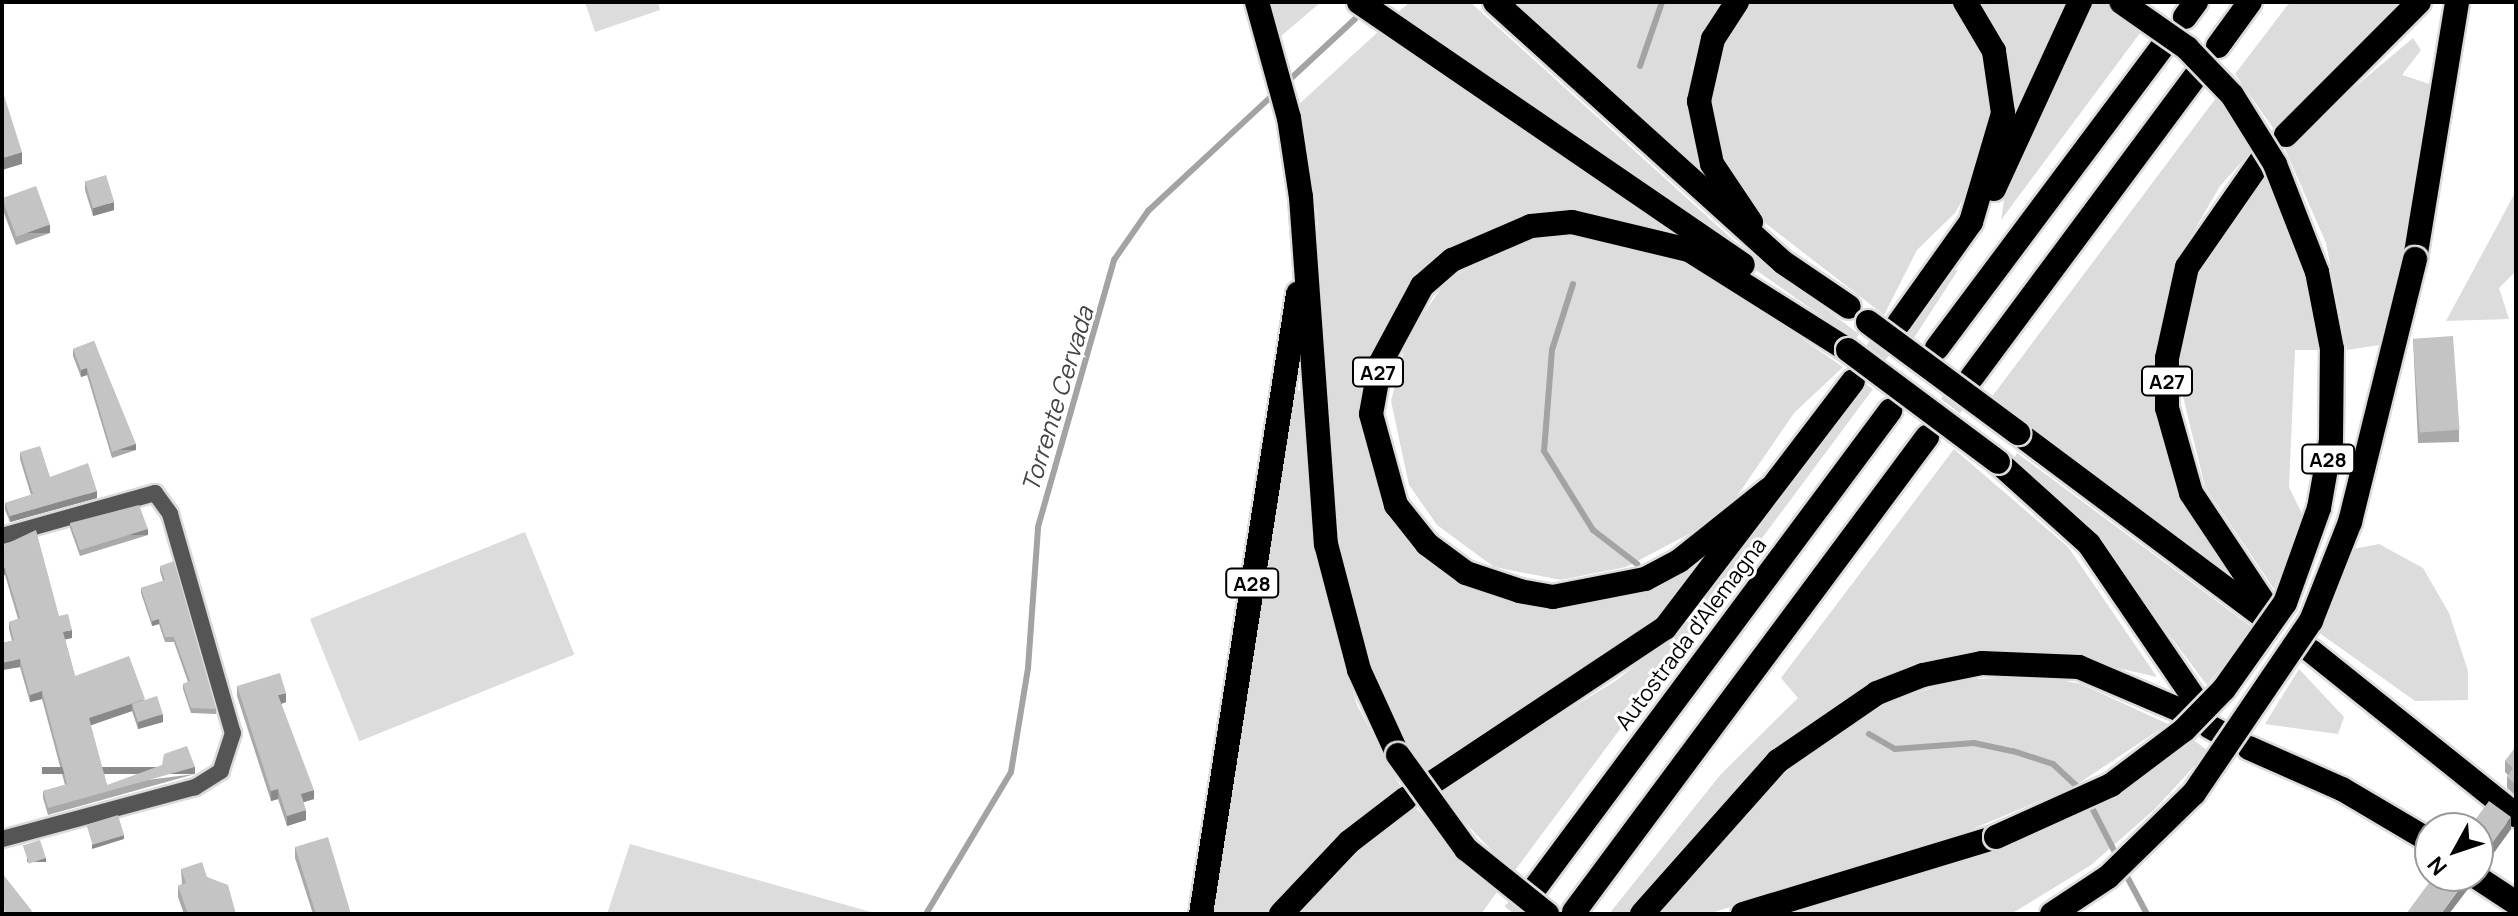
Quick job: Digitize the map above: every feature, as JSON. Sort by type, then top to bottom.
[{"type":"highway","name":"A28","points":[[1257,2],[1289,118],[1305,252],[1326,544],[1359,670],[1398,755],[1466,849],[1547,914]]},
{"type":"highway","points":[[1359,2],[1632,184],[1998,462],[2089,544],[2188,704],[2079,667],[1982,663],[1923,675],[1877,693],[1778,761],[1642,914]]},
{"type":"highway","points":[[1495,2],[1784,263],[1859,314]]},
{"type":"highway","points":[[1737,2],[1713,39],[1701,80],[1700,122],[1712,164],[1749,221],[1859,314]]},
{"type":"highway","points":[[1965,2],[1994,51],[2003,92],[1992,166],[1971,222]]},
{"type":"highway","points":[[1899,323],[2005,173],[2080,2]]},
{"type":"highway","name":"A28","points":[[1743,914],[1996,837],[2111,785],[2184,730],[2232,679],[2296,577],[2319,508],[2331,440],[2332,349],[2317,272],[2275,164],[2232,95],[2187,48],[2121,2]]},
{"type":"highway","points":[[2218,46],[2250,2]]},
{"type":"highway","points":[[2286,135],[2419,2]]},
{"type":"highway","name":"A28","points":[[2052,914],[2108,877],[2194,793],[2311,621],[2354,507],[2415,259],[2457,2]]},
{"type":"highway","points":[[1937,348],[2164,45]]},
{"type":"highway","points":[[1972,377],[2197,74]]},
{"type":"highway","name":"A27","points":[[1859,314],[2207,576],[2262,608],[2191,493],[2167,408],[2167,358],[2187,267],[2262,159]]},
{"type":"highway","name":"A27","points":[[1769,489],[1679,561],[1645,579],[1553,597],[1520,591],[1466,573],[1427,544],[1396,505],[1371,414],[1380,364],[1422,286],[1452,260],[1531,226],[1572,222],[1689,250],[1848,350]]},
{"type":"highway","name":"A28","points":[[1201,914],[1305,252]]},
{"type":"highway","name":"A27","points":[[1433,782],[1665,628],[1853,381]]},
{"type":"highway","name":"Autostrada d'Alemagna","points":[[1535,888],[1890,411]]},
{"type":"highway","points":[[1574,912],[1927,437]]},
{"type":"highway","points":[[2311,651],[2516,815]]},
{"type":"highway","points":[[2249,748],[2342,789],[2414,832]]},
{"type":"highway","points":[[1281,914],[1349,842],[1405,799]]},
{"type":"highway","points":[[2494,889],[2516,903]]},
{"type":"street","points":[[2,536],[155,493],[170,514],[233,733],[221,771],[195,787],[2,839]]},
{"type":"shaded area","points":[[585,2],[658,2],[660,10],[595,32]]},
{"type":"shaded area","points":[[1267,2],[1321,2],[1280,37]]},
{"type":"shaded area","points":[[1410,2],[1470,2],[1733,240],[1859,334],[1855,340],[1395,15]]},
{"type":"shaded area","points":[[1508,2],[1721,2],[1691,67],[1689,118],[1700,174]]},
{"type":"shaded area","points":[[1749,2],[1949,2],[1978,44],[1991,119],[1973,181],[1955,213],[1917,250],[1884,315],[1760,219],[1726,169],[1708,116],[1717,56]]},
{"type":"shaded area","points":[[1974,2],[2066,2],[2018,117],[2000,45]]},
{"type":"shaded area","points":[[2091,2],[2111,2],[2146,25],[2001,220],[2005,194]]},
{"type":"shaded area","points":[[2290,2],[2406,2],[2273,128],[2235,74]]},
{"type":"shaded area","points":[[1379,31],[1669,232],[1589,216],[1512,223],[1475,235],[1427,272],[1374,364],[1390,498],[1490,588],[1636,589],[1702,561],[1653,622],[1423,774],[1357,633],[1345,581],[1327,426],[1317,213],[1298,105]]},
{"type":"shaded area","points":[[2413,38],[2421,50],[2402,75],[2433,85],[2386,344],[2347,350],[2326,243],[2284,147]]},
{"type":"shaded area","points":[[2219,94],[2256,146],[2220,186],[2180,255],[2157,366],[2227,564],[2218,574],[1991,398]]},
{"type":"shaded area","points":[[2267,163],[2297,226],[2322,350],[2295,350],[2289,487],[2304,518],[2274,589],[2205,487],[2179,380],[2184,316],[2200,265]]},
{"type":"shaded area","points":[[2516,191],[2516,271],[2499,288],[2509,319],[2446,321]]},
{"type":"shaded area","points":[[1574,234],[1671,256],[1707,273],[1843,367],[1794,413],[1733,502],[1708,524],[1626,567],[1561,580],[1494,567],[1437,525],[1409,485],[1391,401],[1407,338],[1446,281],[1519,240]]},
{"type":"shaded area","points":[[1958,270],[1914,338],[1907,333],[1952,271]]},
{"type":"shaded area","points":[[1865,383],[1873,389],[1513,873],[1435,791],[1617,680],[1672,635]]},
{"type":"shaded area","points":[[1295,390],[1305,391],[1322,562],[1337,639],[1357,705],[1402,789],[1308,867],[1267,914],[1213,914]]},
{"type":"shaded area","points":[[1954,449],[2068,547],[2157,677],[2056,654],[2015,653],[1901,673],[1859,690],[1797,730],[1739,782],[1629,914],[1609,914],[1721,774],[1798,698],[1781,678]]},
{"type":"shaded area","points":[[2017,453],[2253,628],[2207,685],[2094,535],[2013,460]]},
{"type":"shaded area","points":[[525,532],[574,654],[359,741],[310,619]]},
{"type":"shaded area","points":[[2379,544],[2423,568],[2449,613],[2468,671],[2468,700],[2415,701],[2318,632],[2353,549]]},
{"type":"shaded area","points":[[2299,669],[2344,717],[2338,734],[2265,724]]},
{"type":"shaded area","points":[[2040,676],[2081,684],[2168,724],[2073,787],[1963,833],[1708,914],[1654,914],[1787,764],[1857,713],[1956,680]]},
{"type":"shaded area","points":[[2191,738],[2208,751],[2156,808],[2091,865],[2011,914],[1763,914],[2021,839],[2126,786]]},
{"type":"shaded area","points":[[1413,805],[1497,892],[1481,914],[1294,914],[1360,846]]},
{"type":"shaded area","points":[[630,844],[878,914],[607,914]]},
{"type":"building","points":[[2,89],[22,152],[2,158]]},
{"type":"building","points":[[106,175],[114,202],[93,208],[85,181]]},
{"type":"building","points":[[36,186],[50,225],[16,237],[2,198]]},
{"type":"building","points":[[2453,336],[2460,430],[2420,433],[2413,339]]},
{"type":"building","points":[[94,341],[136,444],[112,452],[87,368],[81,370],[73,349]]},
{"type":"building","points":[[40,446],[50,477],[88,463],[97,491],[10,516],[5,503],[33,494],[20,452]]},
{"type":"building","points":[[139,505],[148,529],[80,550],[70,523]]},
{"type":"building","points":[[36,530],[59,616],[68,614],[72,630],[63,632],[75,676],[129,656],[145,699],[89,718],[107,785],[162,765],[164,754],[187,746],[195,767],[48,808],[43,791],[67,784],[42,691],[30,695],[20,659],[2,663],[2,643],[14,640],[9,622],[20,618],[5,568],[2,569],[2,546]]},
{"type":"building","points":[[174,561],[216,709],[191,708],[183,684],[190,681],[174,637],[165,637],[159,619],[152,621],[141,588],[165,580],[160,566]]},
{"type":"building","points":[[280,673],[286,693],[278,695],[314,790],[301,794],[306,810],[287,816],[278,789],[271,791],[237,686]]},
{"type":"building","points":[[157,696],[163,714],[138,722],[132,704]]},
{"type":"building","points":[[2516,747],[2516,785],[2507,777],[2513,768],[2505,761]]},
{"type":"building","points":[[2489,801],[2511,817],[2494,841],[2494,812],[2481,812]]},
{"type":"building","points":[[118,815],[124,835],[93,845],[86,825]]},
{"type":"building","points":[[328,837],[351,914],[316,914],[295,847]]},
{"type":"building","points":[[40,840],[46,858],[29,864],[23,846]]},
{"type":"building","points":[[202,862],[207,877],[228,885],[236,914],[188,914],[178,886],[186,883],[181,869]]},
{"type":"building","points":[[2,873],[32,911],[28,914],[7,914],[2,908]]},
{"type":"building","points":[[2422,892],[2457,892],[2441,914],[2406,914]]},
{"type":"waterway","points":[[1640,66],[1662,2]]},
{"type":"waterway","name":"Torrente Cervada","points":[[1287,82],[1355,19]]},
{"type":"waterway","name":"Torrente Cervada","points":[[926,914],[1011,772],[1028,668],[1038,527],[1114,260],[1148,211],[1276,92]]},
{"type":"waterway","points":[[1573,284],[1552,350],[1544,451],[1593,530],[1637,564]]},
{"type":"waterway","points":[[1869,734],[1895,749],[1974,743],[2013,751],[2053,764],[2082,791]]},
{"type":"waterway","points":[[2088,800],[2118,858]]},
{"type":"waterway","points":[[2124,871],[2147,914]]},
{"type":"tunnel","points":[[1854,381],[1899,323]]},
{"type":"tunnel","points":[[1929,435],[1972,377]]},
{"type":"tunnel","points":[[1514,914],[1535,888]]}]
